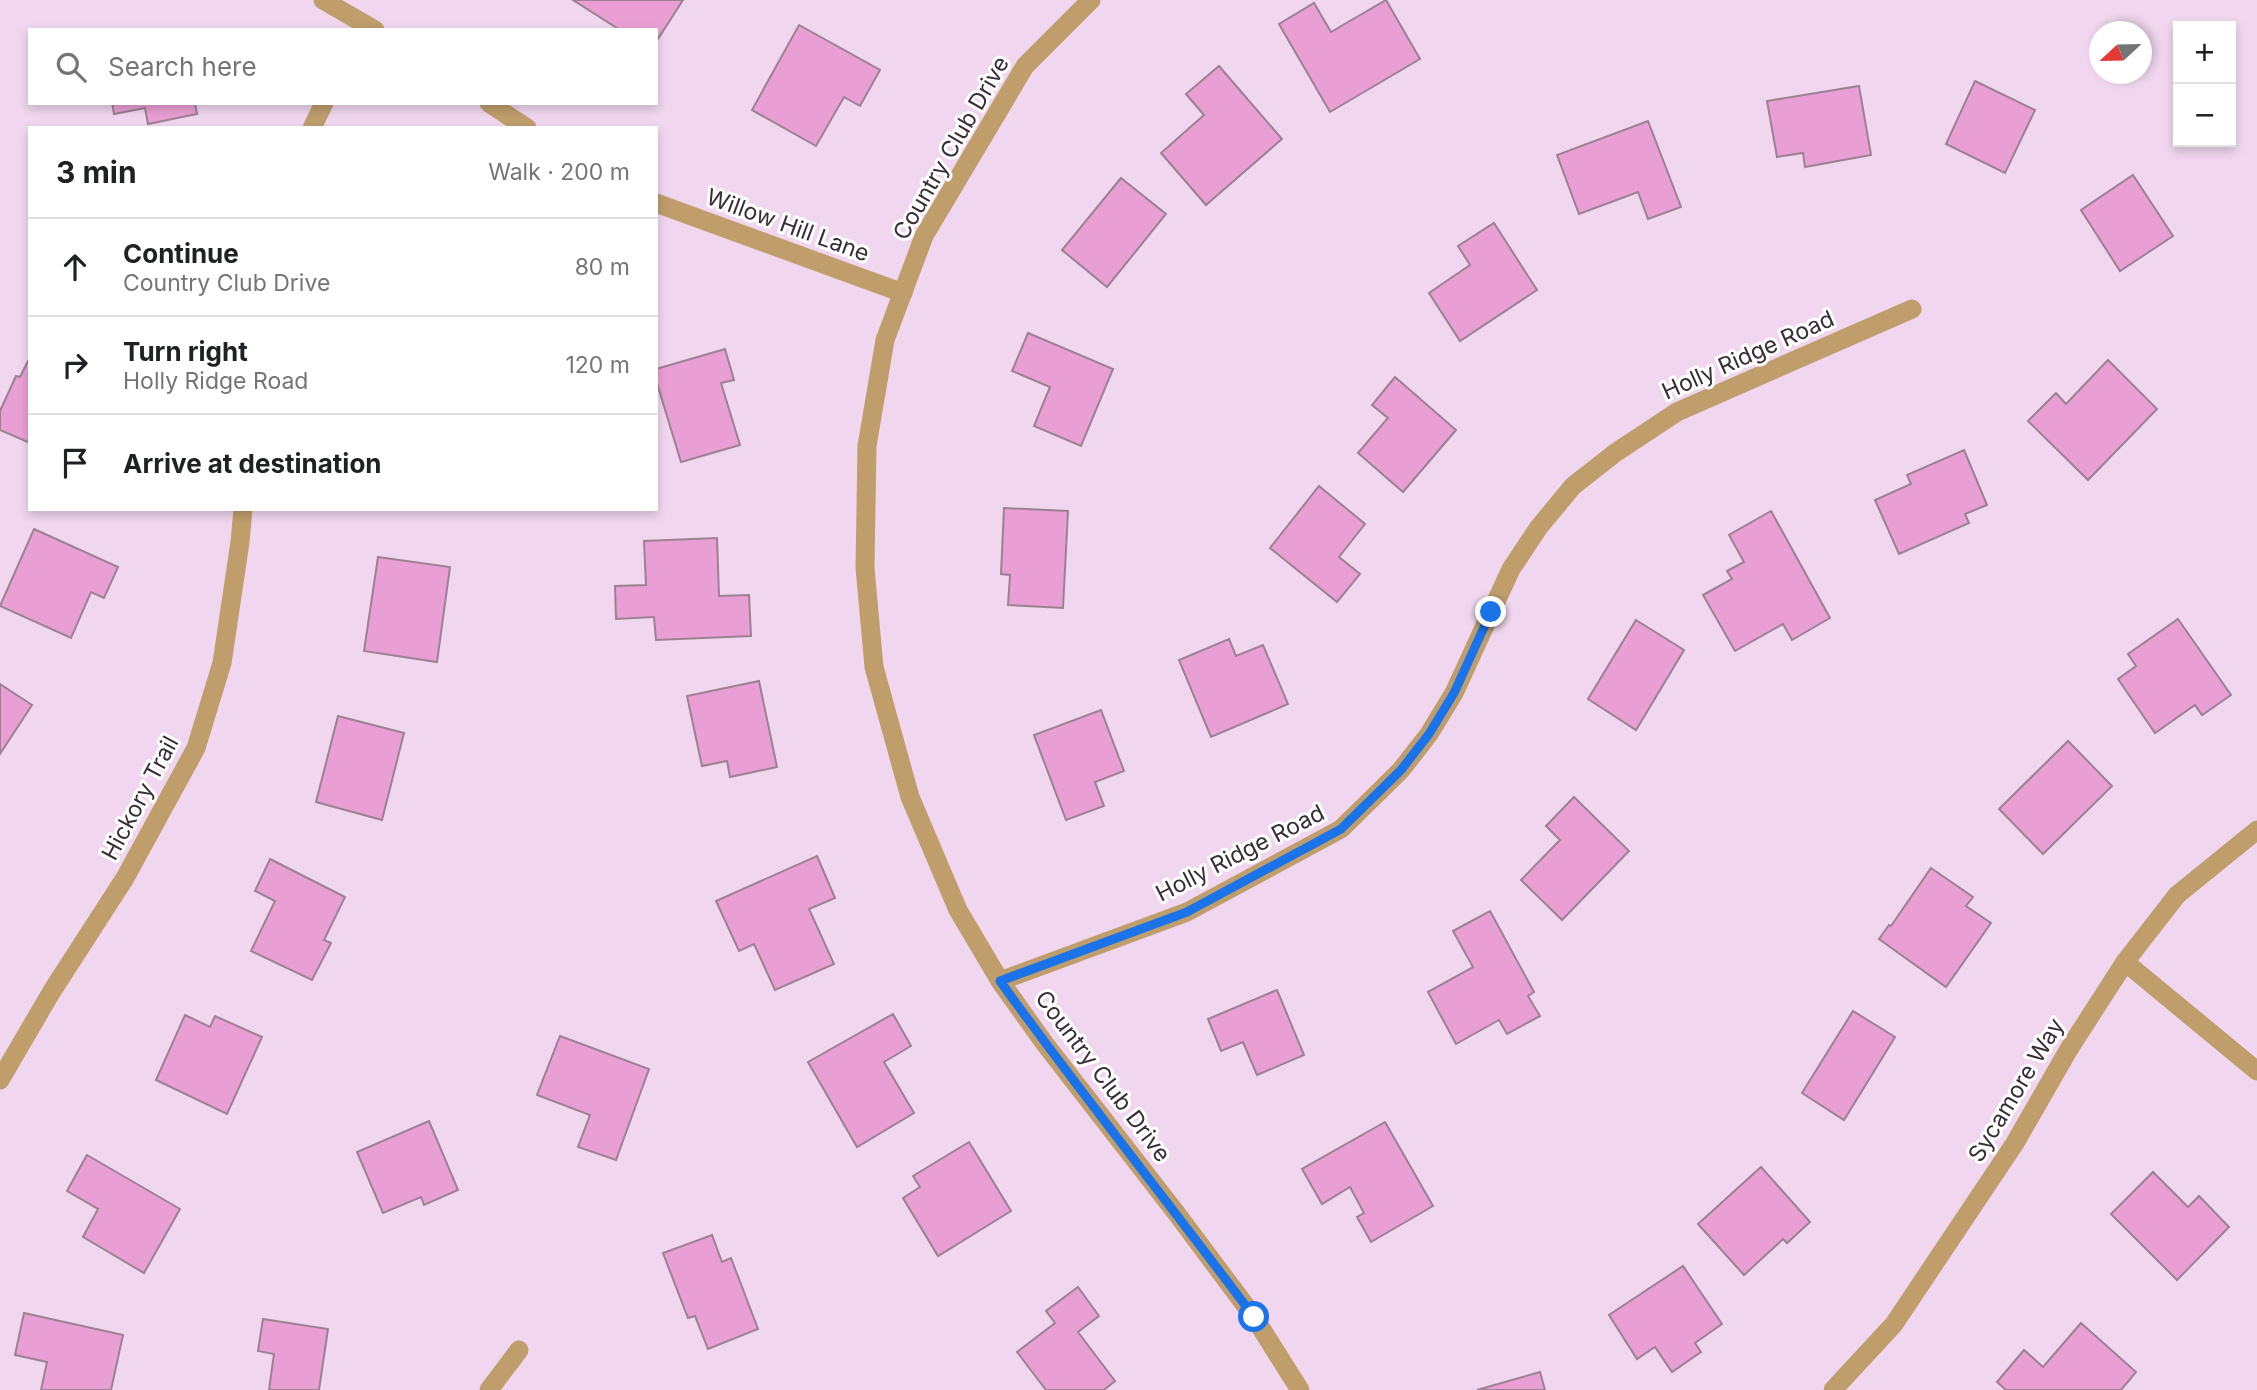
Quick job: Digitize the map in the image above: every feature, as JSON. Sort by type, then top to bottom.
[{"type":"street","points":[[323,0],[364,27]]},
{"type":"street","name":"Country Club Drive","points":[[1091,0],[1026,66],[924,236],[885,340],[867,446],[865,568],[874,667],[910,797],[958,910],[1000,981],[1254,1317],[1300,1390]]},
{"type":"street","points":[[313,126],[323,105]]},
{"type":"street","points":[[492,105],[524,126]]},
{"type":"street","name":"Willow Hill Lane","points":[[658,205],[902,293]]},
{"type":"street","name":"Holly Ridge Road","points":[[1000,981],[1187,912],[1341,829],[1401,770],[1429,734],[1454,693],[1511,569],[1539,527],[1573,486],[1615,453],[1676,412],[1912,309]]},
{"type":"street","name":"Hickory Trail","points":[[0,1080],[52,991],[125,878],[196,748],[222,663],[243,511]]},
{"type":"street","name":"Sycamore Way","points":[[1833,1390],[1895,1324],[2015,1143],[2069,1049],[2125,962],[2177,895],[2257,830]]},
{"type":"street","points":[[2125,962],[2257,1071]]},
{"type":"street","points":[[489,1390],[519,1350]]},
{"type":"building","points":[[573,0],[683,0],[658,39],[658,28],[617,28]]},
{"type":"building","points":[[1386,0],[1420,59],[1330,112],[1279,24],[1314,3],[1331,32]]},
{"type":"building","points":[[799,25],[880,70],[860,106],[844,97],[816,146],[752,110]]},
{"type":"building","points":[[1219,66],[1282,139],[1206,205],[1161,153],[1204,115],[1186,94]]},
{"type":"building","points":[[1975,81],[2035,110],[2005,173],[1946,144]]},
{"type":"building","points":[[1859,86],[1871,155],[1805,167],[1803,153],[1777,157],[1767,101]]},
{"type":"building","points":[[112,105],[195,105],[197,114],[148,124],[145,108],[114,114]]},
{"type":"building","points":[[1648,121],[1681,207],[1648,219],[1638,192],[1579,214],[1557,155]]},
{"type":"building","points":[[2133,175],[2173,236],[2120,271],[2081,210]]},
{"type":"building","points":[[1121,178],[1166,214],[1107,287],[1062,250]]},
{"type":"building","points":[[1494,223],[1537,290],[1460,341],[1429,293],[1470,265],[1458,246]]},
{"type":"building","points":[[1028,333],[1113,369],[1081,446],[1034,426],[1050,387],[1012,371]]},
{"type":"building","points":[[725,349],[734,380],[721,383],[740,445],[681,462],[658,387],[658,368]]},
{"type":"building","points":[[2108,360],[2157,409],[2088,480],[2028,421],[2056,393],[2066,404]]},
{"type":"building","points":[[28,361],[28,442],[0,430],[0,411],[16,376],[20,377]]},
{"type":"building","points":[[1395,377],[1456,430],[1403,492],[1358,453],[1388,418],[1372,405]]},
{"type":"building","points":[[1964,450],[1987,505],[1965,514],[1969,523],[1899,554],[1875,500],[1911,484],[1907,475]]},
{"type":"building","points":[[1319,486],[1365,524],[1339,557],[1360,574],[1337,602],[1270,548]]},
{"type":"building","points":[[1004,508],[1068,511],[1063,608],[1008,605],[1010,575],[1001,574]]},
{"type":"building","points":[[1771,511],[1830,618],[1792,640],[1783,624],[1735,651],[1703,595],[1732,579],[1727,571],[1744,562],[1729,535]]},
{"type":"building","points":[[34,529],[118,567],[104,598],[91,592],[71,638],[0,606]]},
{"type":"building","points":[[717,538],[719,596],[749,595],[751,636],[656,640],[654,617],[616,619],[615,586],[646,585],[644,541]]},
{"type":"building","points":[[378,557],[450,567],[437,662],[364,651]]},
{"type":"building","points":[[2178,619],[2231,695],[2202,715],[2195,705],[2155,733],[2118,679],[2136,666],[2128,654]]},
{"type":"building","points":[[1636,620],[1684,650],[1636,730],[1588,699]]},
{"type":"building","points":[[1229,639],[1236,656],[1263,645],[1288,704],[1211,737],[1179,660]]},
{"type":"building","points":[[759,681],[777,767],[730,777],[727,761],[702,766],[687,696]]},
{"type":"building","points":[[0,684],[32,705],[0,754]]},
{"type":"building","points":[[1101,710],[1124,771],[1095,782],[1104,806],[1066,820],[1034,735]]},
{"type":"building","points":[[338,716],[404,733],[382,820],[316,802]]},
{"type":"building","points":[[2068,741],[2112,786],[2043,854],[1999,809]]},
{"type":"building","points":[[1574,797],[1629,851],[1562,920],[1521,880],[1560,840],[1546,826]]},
{"type":"building","points":[[817,856],[835,898],[809,909],[834,964],[775,990],[754,944],[739,951],[716,901]]},
{"type":"building","points":[[270,859],[345,897],[324,940],[331,943],[312,980],[251,951],[275,901],[255,891]]},
{"type":"building","points":[[1931,868],[1973,897],[1966,906],[1991,923],[1946,987],[1879,939]]},
{"type":"building","points":[[1490,911],[1534,992],[1528,996],[1540,1016],[1507,1034],[1499,1020],[1456,1044],[1428,992],[1473,967],[1453,931]]},
{"type":"building","points":[[1277,990],[1304,1055],[1257,1075],[1243,1042],[1221,1051],[1208,1019]]},
{"type":"building","points":[[1853,1011],[1895,1037],[1844,1120],[1802,1093]]},
{"type":"building","points":[[893,1014],[911,1046],[884,1062],[914,1113],[857,1147],[808,1062]]},
{"type":"building","points":[[185,1015],[210,1027],[215,1016],[262,1037],[227,1114],[156,1080]]},
{"type":"building","points":[[560,1036],[649,1069],[616,1160],[578,1147],[590,1115],[537,1095]]},
{"type":"building","points":[[429,1121],[458,1190],[424,1205],[421,1197],[383,1213],[357,1152]]},
{"type":"building","points":[[1385,1122],[1433,1206],[1371,1242],[1357,1217],[1364,1213],[1350,1187],[1322,1204],[1302,1169]]},
{"type":"building","points":[[969,1142],[1011,1211],[938,1256],[903,1198],[920,1187],[913,1176]]},
{"type":"building","points":[[87,1155],[180,1209],[144,1273],[83,1237],[98,1209],[67,1191]]},
{"type":"building","points":[[1761,1167],[1810,1222],[1787,1243],[1783,1239],[1744,1275],[1698,1224]]},
{"type":"building","points":[[2153,1172],[2188,1207],[2199,1196],[2229,1227],[2177,1280],[2111,1214]]},
{"type":"building","points":[[712,1235],[722,1262],[731,1258],[758,1329],[708,1349],[695,1316],[688,1318],[663,1253]]},
{"type":"building","points":[[1683,1266],[1722,1324],[1695,1343],[1701,1352],[1672,1372],[1655,1347],[1637,1359],[1609,1315]]},
{"type":"building","points":[[1078,1287],[1099,1316],[1078,1332],[1115,1381],[1104,1390],[1046,1390],[1017,1352],[1055,1323],[1046,1311]]},
{"type":"building","points":[[24,1313],[123,1335],[111,1390],[41,1390],[47,1362],[15,1355]]},
{"type":"building","points":[[263,1319],[328,1329],[319,1390],[269,1390],[274,1354],[258,1351]]},
{"type":"building","points":[[2081,1323],[2136,1372],[2121,1390],[2006,1390],[1997,1382],[2024,1350],[2043,1367]]},
{"type":"building","points":[[1540,1372],[1545,1390],[1477,1390]]},
{"type":"route","points":[[1254,1317],[1000,981],[1187,912],[1341,829],[1401,770],[1429,734],[1454,693],[1491,612]]}]
